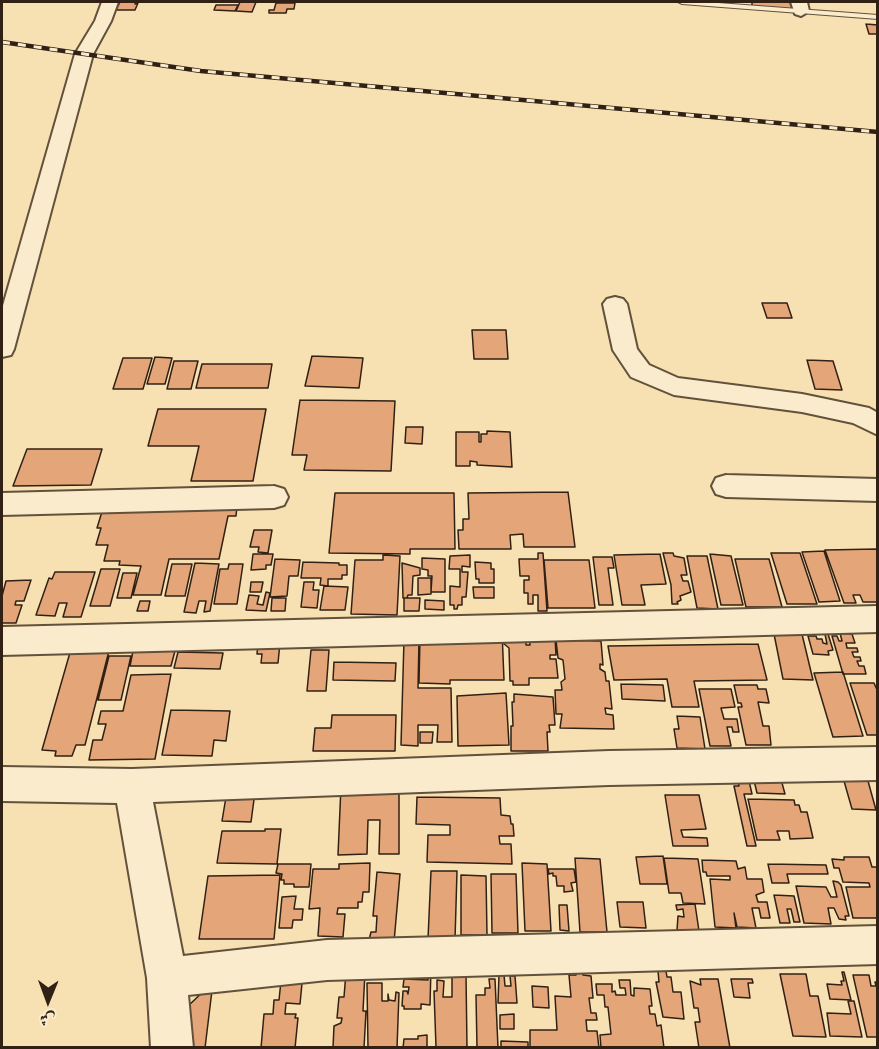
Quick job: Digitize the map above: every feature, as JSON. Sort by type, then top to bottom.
[{"type":"street","points":[[2,349],[84,54],[104,21],[110,2]]},
{"type":"street","points":[[615,304],[625,350],[640,371],[674,386],[802,403],[860,415],[878,426]]},
{"type":"street","points":[[726,486],[878,490]]},
{"type":"street","points":[[2,504],[274,497]]},
{"type":"street","points":[[2,641],[878,619]]},
{"type":"street","points":[[2,784],[132,786],[598,769],[878,763]]},
{"type":"street","points":[[132,786],[167,978],[172,1047]]},
{"type":"street","points":[[167,978],[327,960],[878,945]]},
{"type":"lane","points":[[682,2],[800,6],[878,17]]},
{"type":"building","points":[[120,2],[138,3],[135,10],[116,10]]},
{"type":"building","points":[[240,2],[256,2],[252,12],[236,11]]},
{"type":"building","points":[[752,2],[790,2],[792,9],[752,6]]},
{"type":"building","points":[[276,3],[295,3],[294,9],[287,9],[286,13],[269,13],[269,10],[274,10]]},
{"type":"building","points":[[216,5],[238,5],[235,11],[214,10]]},
{"type":"building","points":[[866,24],[878,25],[878,34],[869,34]]},
{"type":"building","points":[[762,303],[787,303],[792,318],[767,318]]},
{"type":"building","points":[[472,330],[506,330],[508,359],[474,359]]},
{"type":"building","points":[[312,356],[363,358],[359,388],[305,386]]},
{"type":"building","points":[[155,357],[172,358],[165,384],[147,384]]},
{"type":"building","points":[[123,358],[152,358],[143,389],[113,389]]},
{"type":"building","points":[[807,360],[833,361],[842,390],[815,389]]},
{"type":"building","points":[[174,361],[198,361],[191,389],[167,389]]},
{"type":"building","points":[[202,364],[272,364],[268,388],[196,388]]},
{"type":"building","points":[[300,400],[395,401],[391,471],[304,470],[307,455],[292,455]]},
{"type":"building","points":[[158,409],[266,409],[253,481],[191,481],[199,446],[148,446]]},
{"type":"building","points":[[406,427],[423,427],[422,444],[405,443]]},
{"type":"building","points":[[487,431],[510,432],[512,467],[477,465],[477,462],[470,461],[470,466],[456,466],[456,432],[479,432],[479,442],[481,442],[481,434],[487,434]]},
{"type":"building","points":[[27,449],[102,449],[91,485],[13,486]]},
{"type":"building","points":[[568,492],[575,547],[524,547],[523,534],[510,535],[511,549],[459,549],[458,530],[463,530],[463,519],[469,519],[468,493]]},
{"type":"building","points":[[335,493],[454,493],[455,549],[410,549],[410,554],[329,553]]},
{"type":"building","points":[[104,505],[237,506],[236,516],[228,516],[219,559],[169,559],[161,595],[133,595],[141,566],[119,565],[120,561],[104,561],[108,545],[96,545],[101,528],[97,528]]},
{"type":"building","points":[[254,530],[272,530],[268,553],[258,552],[259,547],[250,547]]},
{"type":"building","points":[[878,549],[878,602],[863,602],[860,595],[853,595],[856,603],[844,603],[825,550]]},
{"type":"building","points":[[824,551],[840,601],[819,602],[802,552]]},
{"type":"building","points":[[538,553],[543,553],[547,611],[538,611],[538,595],[533,595],[533,604],[528,604],[528,593],[524,593],[524,580],[529,580],[529,576],[520,576],[519,559],[538,559]]},
{"type":"building","points":[[663,553],[673,553],[674,556],[684,558],[687,575],[681,575],[683,581],[688,581],[691,592],[680,596],[681,600],[677,602],[678,604],[672,604],[671,585]]},
{"type":"building","points":[[771,553],[800,553],[817,604],[787,604]]},
{"type":"building","points":[[253,554],[273,554],[271,565],[266,565],[266,569],[251,570]]},
{"type":"building","points":[[660,554],[666,584],[641,585],[645,605],[622,605],[614,555]]},
{"type":"building","points":[[710,554],[731,556],[743,605],[721,605]]},
{"type":"building","points":[[383,555],[400,556],[397,615],[351,614],[355,560],[383,560]]},
{"type":"building","points":[[470,555],[470,567],[462,566],[462,572],[468,572],[466,597],[462,597],[462,605],[454,609],[454,605],[450,605],[450,586],[460,587],[460,569],[449,569],[450,556]]},
{"type":"building","points":[[687,556],[707,556],[718,609],[697,608]]},
{"type":"building","points":[[593,557],[612,557],[614,568],[608,568],[613,605],[599,605]]},
{"type":"building","points":[[422,558],[445,559],[445,592],[431,592],[432,576],[428,576],[428,570],[422,569]]},
{"type":"building","points":[[275,559],[300,560],[298,576],[289,576],[287,596],[270,597]]},
{"type":"building","points":[[735,559],[769,559],[782,607],[746,607]]},
{"type":"building","points":[[544,560],[589,560],[595,608],[548,608]]},
{"type":"building","points":[[303,562],[347,565],[347,575],[342,575],[342,579],[328,579],[328,586],[320,585],[321,578],[301,578]]},
{"type":"building","points":[[475,562],[491,563],[491,569],[494,569],[494,583],[479,583],[479,579],[476,579]]},
{"type":"building","points":[[195,563],[219,564],[210,611],[204,612],[206,601],[199,601],[196,613],[184,612]]},
{"type":"building","points":[[402,563],[420,568],[420,575],[413,576],[412,595],[408,595],[407,598],[403,598]]},
{"type":"building","points":[[172,564],[192,564],[185,596],[165,596]]},
{"type":"building","points":[[229,564],[243,564],[237,604],[214,604],[220,569],[228,569]]},
{"type":"building","points":[[101,569],[120,569],[110,606],[90,606]]},
{"type":"building","points":[[55,572],[95,572],[81,617],[63,617],[67,603],[59,603],[55,616],[36,615],[49,578],[52,579]]},
{"type":"building","points":[[123,573],[137,573],[131,598],[117,598]]},
{"type":"building","points":[[418,578],[431,578],[431,594],[418,595]]},
{"type":"building","points":[[31,580],[24,601],[16,601],[15,605],[22,605],[16,623],[2,623],[2,596],[6,581]]},
{"type":"building","points":[[251,582],[263,582],[261,592],[250,592]]},
{"type":"building","points":[[304,582],[314,582],[313,590],[319,590],[317,608],[301,607]]},
{"type":"building","points":[[324,586],[348,587],[345,610],[320,610]]},
{"type":"building","points":[[473,587],[494,587],[494,598],[474,598]]},
{"type":"building","points":[[266,592],[270,593],[266,611],[246,610],[249,595],[259,596],[257,604],[263,605]]},
{"type":"building","points":[[272,598],[286,598],[285,611],[271,611]]},
{"type":"building","points":[[404,598],[420,598],[419,611],[404,611]]},
{"type":"building","points":[[425,600],[444,601],[444,610],[425,609]]},
{"type":"building","points":[[140,601],[150,601],[148,611],[137,611]]},
{"type":"building","points":[[773,629],[801,630],[813,680],[783,679]]},
{"type":"building","points":[[526,630],[526,645],[530,645],[529,636],[555,638],[556,655],[550,655],[550,659],[556,659],[558,678],[529,678],[529,685],[513,685],[513,681],[510,681],[509,648],[503,643],[503,632]]},
{"type":"building","points":[[502,631],[504,680],[450,680],[450,684],[419,683],[420,637]]},
{"type":"building","points":[[840,633],[852,634],[855,643],[846,643],[847,648],[857,648],[858,652],[852,652],[854,657],[860,657],[861,661],[857,661],[859,666],[864,666],[866,674],[843,674],[832,636],[837,636],[839,641],[842,641]]},
{"type":"building","points":[[825,634],[828,634],[833,650],[828,651],[829,655],[813,654],[808,636],[816,636],[817,639],[822,639],[823,643],[827,644]]},
{"type":"building","points":[[404,640],[419,640],[418,688],[451,688],[452,742],[437,742],[438,725],[418,725],[418,746],[401,745]]},
{"type":"building","points":[[556,640],[601,641],[603,665],[600,664],[600,669],[605,672],[606,681],[609,681],[612,709],[605,708],[606,714],[613,715],[614,729],[560,728],[562,714],[556,714],[555,690],[562,690],[561,682],[565,679],[563,660],[558,658]]},
{"type":"building","points":[[111,643],[85,745],[76,745],[72,756],[55,756],[56,751],[42,750],[71,649]]},
{"type":"building","points":[[258,643],[280,643],[278,663],[261,663],[262,654],[257,654]]},
{"type":"building","points":[[758,644],[767,680],[694,681],[699,707],[672,707],[667,679],[614,680],[608,646]]},
{"type":"building","points":[[134,646],[176,647],[171,666],[130,666]]},
{"type":"building","points":[[311,650],[329,650],[326,691],[307,691]]},
{"type":"building","points":[[178,652],[223,653],[220,669],[174,668]]},
{"type":"building","points":[[109,656],[131,656],[121,700],[98,700]]},
{"type":"building","points":[[334,662],[396,663],[395,681],[333,680]]},
{"type":"building","points":[[843,672],[863,736],[833,737],[814,673]]},
{"type":"building","points":[[171,674],[155,759],[89,760],[93,740],[102,740],[106,724],[98,724],[101,711],[123,711],[131,675]]},
{"type":"building","points":[[850,683],[874,683],[878,692],[878,735],[867,735]]},
{"type":"building","points":[[621,684],[663,685],[665,701],[622,699]]},
{"type":"building","points":[[734,685],[757,685],[758,689],[766,689],[769,703],[758,702],[763,726],[769,726],[771,745],[746,745],[738,707],[742,707],[741,703],[738,703]]},
{"type":"building","points":[[699,689],[731,689],[735,707],[721,708],[724,719],[737,719],[739,732],[733,732],[732,727],[727,727],[731,746],[710,746]]},
{"type":"building","points":[[506,693],[509,745],[458,746],[457,696]]},
{"type":"building","points":[[514,694],[553,697],[555,725],[549,725],[550,732],[547,732],[548,751],[511,751]]},
{"type":"building","points":[[171,710],[230,711],[226,741],[214,740],[212,756],[162,755]]},
{"type":"building","points":[[332,715],[396,715],[395,751],[313,751],[315,728],[331,728]]},
{"type":"building","points":[[677,716],[700,717],[705,749],[677,748],[674,729],[679,729]]},
{"type":"building","points":[[420,732],[433,732],[432,743],[420,743]]},
{"type":"building","points":[[735,767],[746,768],[752,794],[744,794],[756,846],[747,846],[734,786],[739,786]]},
{"type":"building","points":[[752,772],[779,772],[785,794],[757,793]]},
{"type":"building","points":[[844,781],[868,781],[876,810],[852,809]]},
{"type":"building","points":[[399,785],[399,854],[379,854],[380,820],[368,820],[367,854],[338,855],[341,786]]},
{"type":"building","points":[[227,791],[255,792],[251,822],[222,821]]},
{"type":"building","points":[[665,795],[699,795],[706,829],[681,830],[683,837],[707,838],[708,846],[673,846]]},
{"type":"building","points":[[417,797],[500,798],[501,815],[510,816],[514,836],[499,836],[500,844],[511,844],[512,864],[427,862],[428,835],[450,835],[450,825],[416,824]]},
{"type":"building","points":[[748,799],[794,800],[801,812],[807,812],[813,838],[790,839],[789,831],[777,831],[780,840],[757,840]]},
{"type":"building","points":[[265,829],[281,829],[277,864],[217,863],[222,831],[265,831]]},
{"type":"building","points":[[663,856],[667,884],[640,884],[636,857]]},
{"type":"building","points":[[844,857],[869,857],[872,867],[878,867],[878,918],[853,918],[846,887],[870,887],[869,883],[843,882],[839,868],[834,868],[832,859],[844,860]]},
{"type":"building","points":[[575,858],[600,859],[607,932],[580,932]]},
{"type":"building","points":[[664,858],[698,859],[705,904],[683,903],[681,893],[669,893]]},
{"type":"building","points":[[702,860],[736,861],[738,869],[745,867],[747,879],[762,879],[764,892],[756,895],[758,902],[767,902],[770,918],[761,918],[759,908],[752,908],[756,928],[737,927],[734,913],[736,928],[715,927],[710,879],[730,880],[730,876],[707,876],[706,872],[703,872]]},
{"type":"building","points":[[370,863],[369,892],[363,892],[362,902],[358,902],[358,908],[338,908],[337,914],[345,914],[343,937],[318,936],[320,908],[309,909],[313,869],[339,869],[339,864]]},
{"type":"building","points":[[522,863],[547,864],[551,931],[525,931]]},
{"type":"building","points":[[278,864],[311,864],[309,887],[284,884],[284,880],[281,880],[282,874],[276,873]]},
{"type":"building","points":[[768,864],[826,865],[828,874],[787,874],[789,883],[772,883]]},
{"type":"building","points":[[548,869],[574,869],[576,882],[571,883],[573,891],[564,892],[564,886],[557,886],[556,876],[553,876],[553,873],[549,874]]},
{"type":"building","points":[[431,871],[457,871],[455,940],[428,939]]},
{"type":"building","points":[[377,872],[400,874],[394,942],[369,940],[371,932],[376,932],[377,916],[373,916]]},
{"type":"building","points":[[491,874],[516,874],[518,933],[492,933]]},
{"type":"building","points":[[280,875],[274,939],[199,939],[208,876]]},
{"type":"building","points":[[461,875],[486,876],[487,935],[461,935]]},
{"type":"building","points":[[833,881],[841,885],[849,916],[845,916],[846,920],[839,919],[834,908],[828,908],[831,924],[804,923],[796,886],[826,887],[831,897],[837,897]]},
{"type":"building","points":[[774,895],[794,896],[800,922],[794,922],[791,909],[787,909],[790,923],[780,923]]},
{"type":"building","points":[[296,896],[294,909],[303,909],[302,920],[293,920],[292,928],[279,928],[282,897]]},
{"type":"building","points":[[617,902],[643,902],[646,928],[620,927]]},
{"type":"building","points":[[695,904],[699,931],[677,930],[678,916],[684,917],[683,909],[677,910],[676,905]]},
{"type":"building","points":[[559,905],[567,905],[569,931],[560,930]]},
{"type":"building","points":[[431,967],[430,1005],[421,1004],[421,1009],[404,1009],[402,1006],[403,991],[407,991],[408,994],[409,987],[403,987],[404,979],[428,980],[428,969]]},
{"type":"building","points":[[575,968],[583,968],[583,975],[591,976],[593,998],[589,998],[591,1013],[596,1013],[597,1020],[586,1020],[587,1031],[597,1031],[599,1048],[530,1048],[530,1030],[557,1030],[555,996],[571,997],[569,975],[576,975]]},
{"type":"building","points":[[658,971],[666,971],[667,977],[671,977],[673,992],[681,992],[684,1019],[663,1017],[656,982],[659,982]]},
{"type":"building","points":[[346,972],[365,972],[364,1048],[333,1048],[334,1026],[341,1023],[342,1018],[337,1018],[339,997],[344,997]]},
{"type":"building","points":[[842,972],[844,972],[851,1000],[830,999],[827,984],[842,985],[841,981],[844,981]]},
{"type":"building","points":[[303,973],[300,1004],[286,1003],[285,1014],[296,1014],[295,1018],[298,1018],[295,1048],[261,1048],[264,1014],[273,1014],[274,1000],[279,1000],[281,981]]},
{"type":"building","points":[[452,974],[466,975],[467,1048],[431,1048],[436,1047],[434,991],[437,991],[437,980],[444,981],[443,997],[452,997]]},
{"type":"building","points":[[780,974],[806,974],[810,996],[818,996],[826,1037],[793,1036]]},
{"type":"building","points":[[499,975],[504,975],[505,986],[511,986],[510,976],[515,976],[517,1003],[498,1003]]},
{"type":"building","points":[[853,975],[869,975],[871,986],[876,986],[875,982],[878,982],[878,1037],[867,1037]]},
{"type":"building","points":[[489,979],[495,979],[498,1048],[477,1048],[476,995],[485,995],[485,988],[490,988]]},
{"type":"building","points":[[700,979],[718,979],[730,1048],[699,1048],[695,1022],[700,1022],[698,1008],[694,1008],[690,981],[701,985]]},
{"type":"building","points":[[731,979],[752,979],[753,983],[748,983],[750,998],[734,997]]},
{"type":"building","points":[[619,980],[630,980],[631,995],[634,996],[634,988],[650,989],[652,1006],[649,1006],[650,1014],[655,1014],[657,1026],[661,1025],[664,1048],[601,1048],[600,1035],[611,1034],[608,1007],[605,1007],[604,995],[597,995],[596,984],[612,984],[612,992],[615,991],[616,995],[626,995],[625,988],[620,988]]},
{"type":"building","points":[[213,982],[205,1048],[186,1048],[185,1009]]},
{"type":"building","points":[[367,983],[382,983],[382,1001],[388,1001],[388,994],[389,1000],[395,1001],[396,992],[399,993],[397,1048],[368,1048]]},
{"type":"building","points":[[532,986],[548,987],[549,1008],[533,1007]]},
{"type":"building","points":[[848,1001],[854,1001],[862,1037],[830,1036],[827,1013],[851,1014]]},
{"type":"building","points":[[514,1014],[514,1029],[500,1029],[500,1015]]},
{"type":"building","points":[[427,1035],[427,1048],[403,1048],[404,1039],[418,1039],[418,1036]]},
{"type":"building","points":[[501,1041],[528,1042],[528,1048],[501,1048]]},
{"type":"railway","points":[[2,42],[201,71],[878,132]]}]
